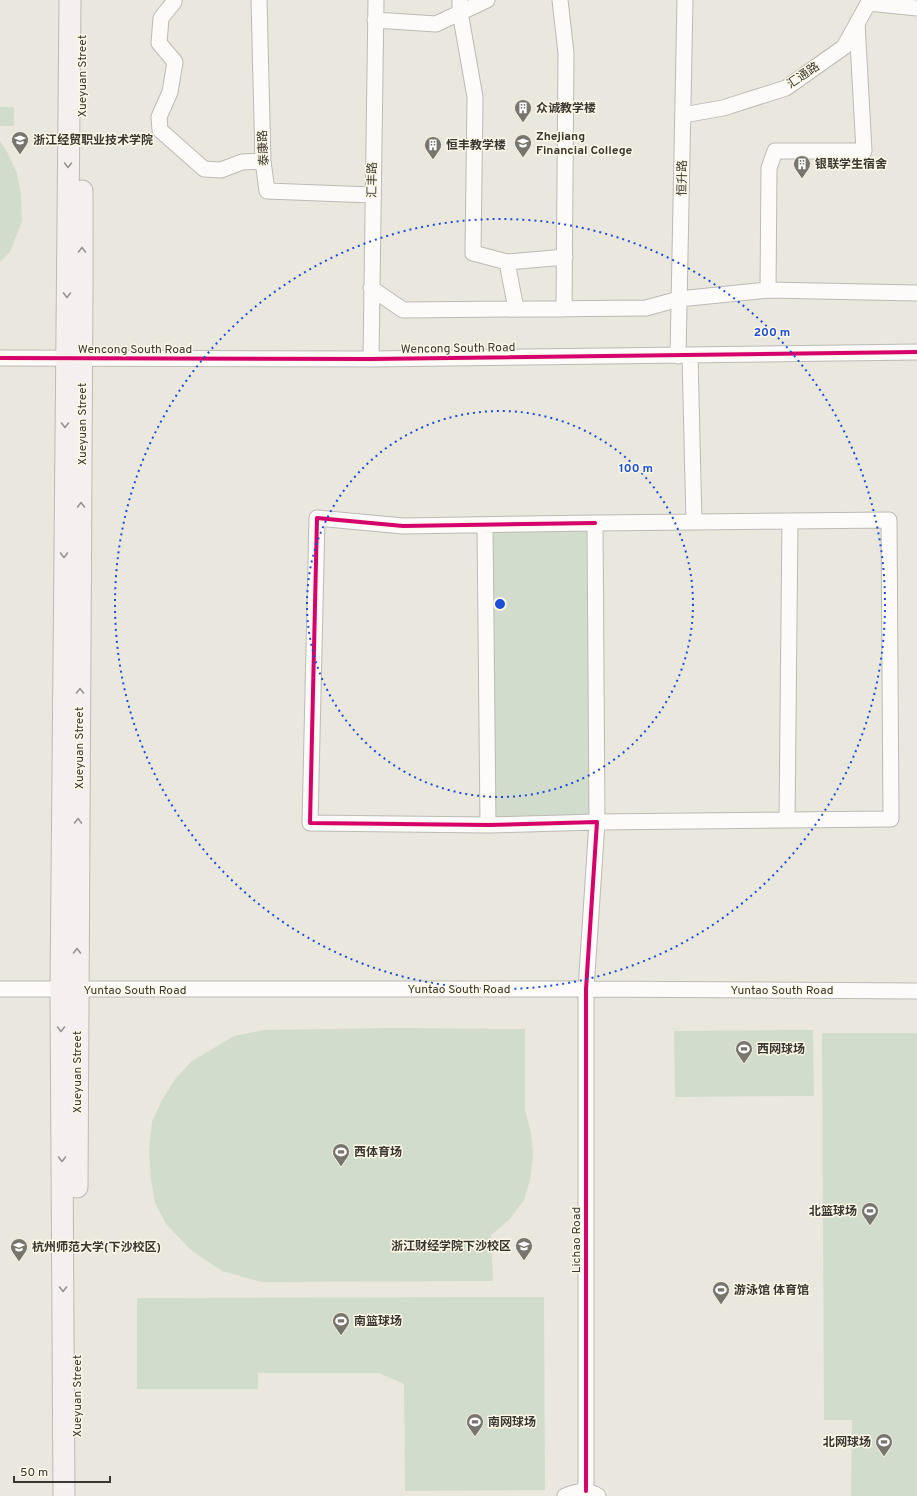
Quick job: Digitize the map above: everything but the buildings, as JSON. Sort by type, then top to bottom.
[{"type":"main road","points":[[70,0],[74,359]]},
{"type":"main road","name":"Xueyuan Street","points":[[77,1496],[69,990],[74,359],[82,0]]},
{"type":"main road","points":[[64,1496],[69,990]]},
{"type":"street","points":[[174,0],[161,18],[159,43],[175,62],[170,92],[159,117],[160,130],[204,169],[222,170],[242,162],[263,161]]},
{"type":"street","name":"泰康路","points":[[260,0],[263,161],[267,191],[372,195]]},
{"type":"street","name":"汇丰路","points":[[371,359],[372,195],[376,0]]},
{"type":"street","points":[[460,0],[460,12],[476,97],[473,252],[507,262],[564,257]]},
{"type":"street","points":[[375,20],[436,24],[487,0]]},
{"type":"street","points":[[560,0],[566,52],[564,309]]},
{"type":"street","name":"恒升路","points":[[685,0],[679,299],[694,522]]},
{"type":"street","points":[[869,1],[917,8]]},
{"type":"street","name":"汇通路","points":[[683,115],[723,108],[786,88],[844,47],[869,1]]},
{"type":"street","points":[[768,290],[769,168],[775,151],[864,151],[857,23]]},
{"type":"street","points":[[507,262],[516,309]]},
{"type":"street","points":[[371,288],[403,310],[646,308],[679,299],[768,290],[917,293]]},
{"type":"street","name":"Wencong South Road","points":[[0,358],[371,359],[917,352]]},
{"type":"street","points":[[317,518],[403,526],[694,522],[889,520],[891,819],[597,822],[488,825],[310,823],[317,518]]},
{"type":"street","points":[[787,820],[790,521]]},
{"type":"street","name":"Lichao Road","points":[[592,1494],[586,989],[597,822],[596,524]]},
{"type":"street","points":[[485,525],[488,825]]},
{"type":"street","name":"Yuntao South Road","points":[[0,989],[586,989],[917,991]]},
{"type":"street","points":[[565,1496],[575,1492],[592,1494]]},
{"type":"green space","points":[[0,107],[14,107],[14,126],[0,126]]},
{"type":"green space","points":[[0,141],[17,173],[21,195],[22,221],[10,252],[0,262]]},
{"type":"green space","points":[[591,530],[594,817],[494,818],[491,531]]},
{"type":"green space","name":"西体育场","points":[[394,1028],[525,1029],[525,1110],[531,1133],[533,1155],[530,1180],[524,1200],[510,1219],[491,1235],[493,1281],[261,1282],[222,1271],[191,1250],[166,1224],[155,1203],[151,1180],[149,1150],[152,1122],[162,1100],[176,1078],[192,1061],[234,1036],[264,1030]]},
{"type":"green space","name":"西网球场","points":[[813,1030],[814,1096],[675,1097],[674,1031]]},
{"type":"green space","name":"北篮球场","points":[[822,1033],[917,1033],[917,1496],[851,1496],[852,1420],[824,1420]]},
{"type":"green space","name":"南篮球场","points":[[544,1297],[545,1490],[405,1491],[404,1384],[379,1373],[258,1373],[258,1389],[137,1389],[137,1298]]},
{"type":"cycle path","points":[[0,358],[371,359],[917,352]]},
{"type":"cycle path","points":[[586,1491],[586,989],[597,822],[488,825],[310,823],[317,518],[403,526],[595,523]]},
{"type":"place","name":"众诚教学楼","points":[[523,123]]},
{"type":"place","name":"浙江经贸职业技术学院","points":[[20,155]]},
{"type":"place","name":"Zhejiang Financial College","points":[[523,158]]},
{"type":"place","name":"恒丰教学楼","points":[[433,160]]},
{"type":"place","name":"银联学生宿舍","points":[[802,179]]},
{"type":"place","name":"西网球场","points":[[744,1064]]},
{"type":"place","name":"西体育场","points":[[341,1167]]},
{"type":"place","name":"北篮球场","points":[[870,1226]]},
{"type":"place","name":"浙江财经学院下沙校区","points":[[524,1261]]},
{"type":"place","name":"杭州师范大学(下沙校区)","points":[[19,1262]]},
{"type":"place","name":"游泳馆 体育馆","points":[[721,1305]]},
{"type":"place","name":"南篮球场","points":[[341,1336]]},
{"type":"place","name":"南网球场","points":[[475,1437]]},
{"type":"place","name":"北网球场","points":[[884,1457]]}]
